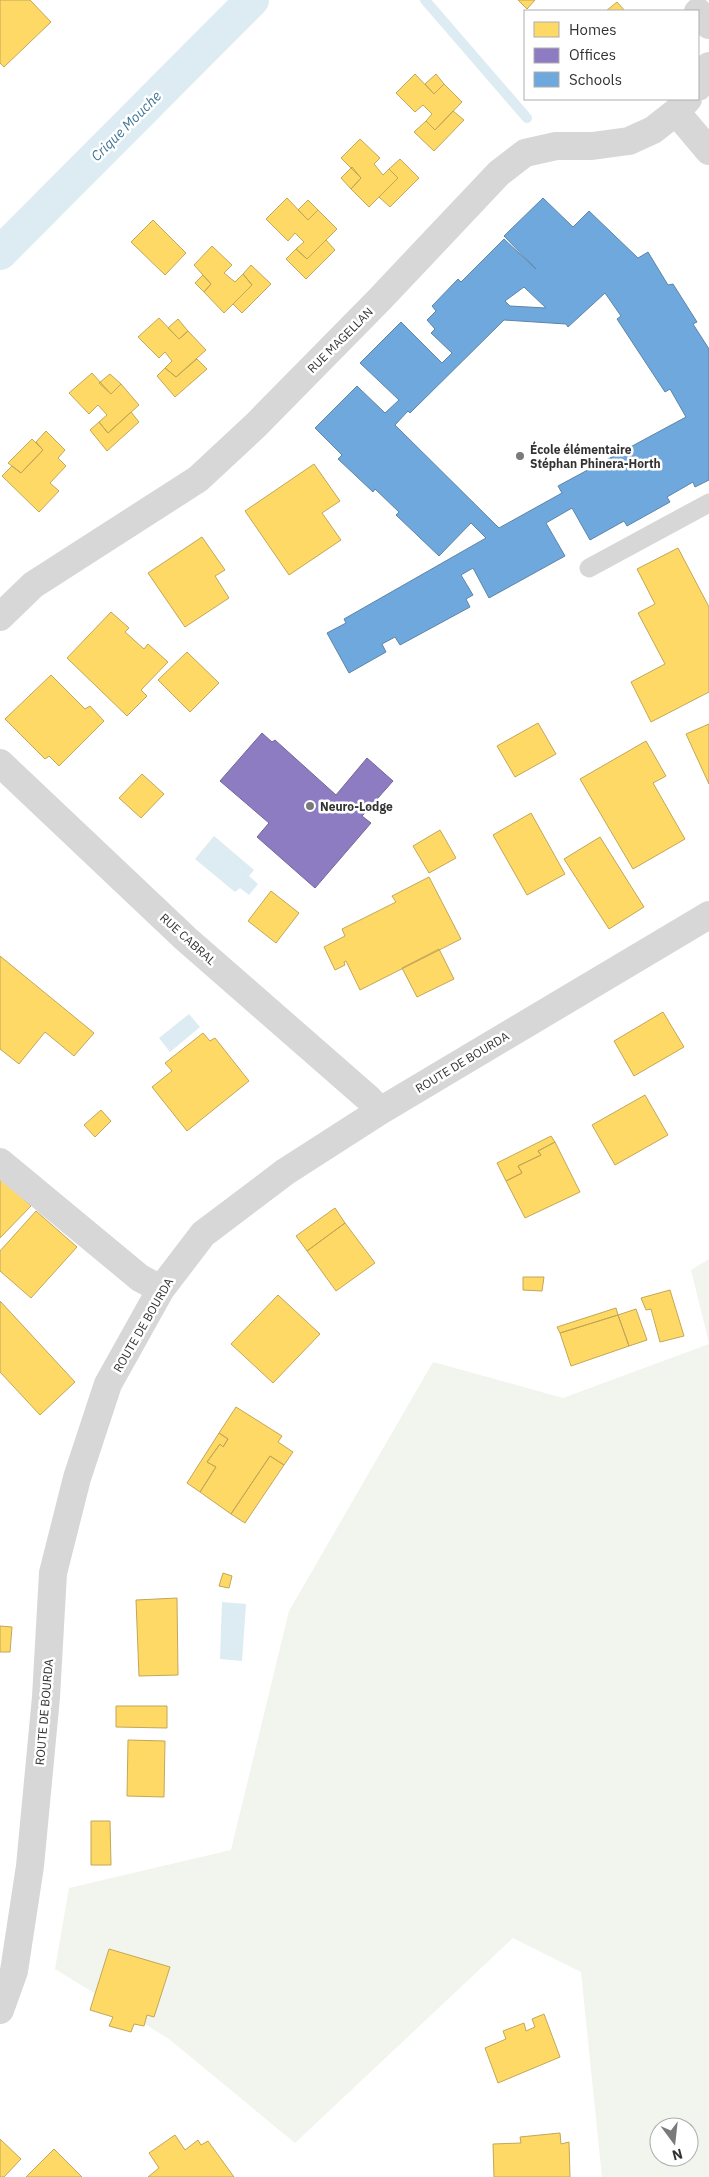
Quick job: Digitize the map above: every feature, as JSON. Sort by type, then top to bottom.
[{"type":"street","points":[[687,0],[695,10]]},
{"type":"street","points":[[699,14],[709,25]]},
{"type":"street","points":[[699,85],[709,66]]},
{"type":"street","points":[[682,105],[709,151]]},
{"type":"street","name":"RUE MAGELLAN","points":[[0,617],[33,585],[198,479],[256,425],[380,300],[499,173],[525,153],[556,146],[592,146],[629,141],[653,130],[682,105]]},
{"type":"street","name":"RUE CABRAL","points":[[0,763],[186,939],[380,1110]]},
{"type":"street","name":"ROUTE DE BOURDA","points":[[0,2010],[14,1971],[30,1866],[46,1697],[54,1573],[77,1478],[108,1384],[161,1289],[203,1234],[285,1172],[380,1110],[709,915]]},
{"type":"street","points":[[0,1162],[140,1278],[161,1289]]},
{"type":"lane","points":[[589,568],[709,503]]},
{"type":"shaded area","points":[[214,836],[254,870],[249,876],[258,884],[249,895],[240,888],[235,892],[195,859]]},
{"type":"shaded area","points":[[189,1014],[200,1027],[170,1052],[159,1038]]},
{"type":"shaded area","points":[[709,1259],[709,1343],[691,1270]]},
{"type":"shaded area","points":[[709,1344],[709,2177],[602,2177],[581,1972],[513,1938],[295,2143],[169,2039],[55,1969],[69,1888],[231,1850],[289,1611],[433,1362],[563,1398]]},
{"type":"shaded area","points":[[222,1602],[246,1604],[242,1661],[220,1659]]},
{"type":"building: Homes","points":[[0,0],[30,0],[51,22],[4,67],[0,63]]},
{"type":"building: Homes","points":[[518,0],[535,0],[527,9]]},
{"type":"building: Homes","points":[[617,2],[624,10],[607,10]]},
{"type":"building: Homes","points":[[415,74],[434,94],[444,84],[462,102],[435,130],[426,121],[432,114],[423,105],[415,112],[396,93]]},
{"type":"building: Homes","points":[[436,74],[444,84],[434,94],[425,84]]},
{"type":"building: Homes","points":[[453,111],[464,120],[434,151],[414,132],[426,121],[435,130]]},
{"type":"building: Homes","points":[[360,139],[380,158],[374,164],[383,175],[389,169],[398,178],[369,207],[351,189],[361,178],[341,158]]},
{"type":"building: Homes","points":[[400,159],[419,178],[390,207],[379,197],[398,178],[389,169]]},
{"type":"building: Homes","points":[[352,167],[361,178],[351,189],[341,178]]},
{"type":"building: Homes","points":[[287,198],[308,220],[318,210],[337,229],[307,259],[296,249],[304,242],[295,233],[288,241],[266,219]]},
{"type":"building: Homes","points":[[308,200],[318,210],[308,220],[298,210]]},
{"type":"building: Homes","points":[[153,220],[186,253],[165,275],[131,242]]},
{"type":"building: Homes","points":[[326,240],[335,250],[306,279],[286,259],[296,249],[307,259]]},
{"type":"building: Homes","points":[[212,246],[232,265],[224,273],[235,282],[243,274],[252,285],[224,313],[204,292],[211,284],[194,265]]},
{"type":"building: Homes","points":[[251,265],[271,284],[242,313],[233,304],[252,285],[243,274]]},
{"type":"building: Homes","points":[[203,275],[211,284],[204,292],[195,283]]},
{"type":"building: Homes","points":[[159,318],[179,339],[188,331],[206,350],[176,377],[165,368],[172,361],[165,352],[159,358],[138,337]]},
{"type":"building: Homes","points":[[178,319],[188,331],[179,339],[168,328]]},
{"type":"building: Homes","points":[[197,359],[207,369],[175,397],[157,376],[165,368],[176,377]]},
{"type":"building: Homes","points":[[92,373],[111,394],[121,384],[139,405],[108,433],[99,422],[107,415],[98,405],[89,414],[69,393]]},
{"type":"building: Homes","points":[[110,374],[121,384],[111,394],[99,383]]},
{"type":"building: Homes","points":[[131,412],[139,422],[107,451],[90,430],[99,422],[108,433]]},
{"type":"building: Homes","points":[[46,431],[65,450],[58,458],[66,466],[50,483],[59,491],[39,512],[2,476],[12,466],[21,473],[43,450],[36,442]]},
{"type":"building: Homes","points":[[32,439],[43,450],[21,473],[8,463]]},
{"type":"building: Homes","points":[[314,464],[340,501],[322,513],[341,540],[289,575],[245,511]]},
{"type":"building: Homes","points":[[202,537],[225,570],[215,576],[229,598],[185,627],[148,573]]},
{"type":"building: Homes","points":[[678,548],[709,607],[709,692],[651,722],[631,682],[665,664],[638,613],[655,604],[637,569]]},
{"type":"building: Homes","points":[[111,612],[129,628],[125,632],[144,649],[148,644],[168,662],[141,690],[147,696],[127,716],[67,658]]},
{"type":"building: Homes","points":[[187,652],[219,683],[190,712],[158,680]]},
{"type":"building: Homes","points":[[51,675],[85,709],[90,706],[104,721],[59,766],[49,756],[45,759],[5,719]]},
{"type":"building: Homes","points":[[538,723],[556,754],[515,777],[497,746]]},
{"type":"building: Homes","points":[[709,724],[709,784],[686,734]]},
{"type":"building: Homes","points":[[646,741],[666,776],[653,783],[685,839],[633,869],[580,779]]},
{"type":"building: Homes","points":[[142,774],[164,794],[141,818],[119,798]]},
{"type":"building: Homes","points":[[531,813],[565,874],[527,895],[493,835]]},
{"type":"building: Homes","points":[[440,830],[456,858],[429,873],[413,846]]},
{"type":"building: Homes","points":[[600,837],[644,907],[609,929],[564,859]]},
{"type":"building: Homes","points":[[429,877],[461,939],[360,990],[346,961],[344,962],[345,965],[335,970],[324,947],[345,936],[342,929],[396,902],[392,896]]},
{"type":"building: Homes","points":[[271,891],[299,913],[276,943],[248,921]]},
{"type":"building: Homes","points":[[439,949],[454,979],[417,997],[402,968]]},
{"type":"building: Homes","points":[[0,956],[94,1033],[74,1056],[45,1032],[19,1064],[0,1049]]},
{"type":"building: Homes","points":[[663,1012],[684,1047],[634,1076],[614,1041]]},
{"type":"building: Homes","points":[[203,1033],[210,1041],[215,1038],[249,1081],[187,1131],[152,1087],[172,1071],[165,1063]]},
{"type":"building: Homes","points":[[645,1095],[668,1135],[615,1165],[592,1125]]},
{"type":"building: Homes","points":[[101,1110],[111,1121],[95,1137],[84,1125]]},
{"type":"building: Homes","points":[[551,1136],[555,1142],[538,1151],[541,1155],[518,1166],[522,1173],[506,1181],[497,1163]]},
{"type":"building: Homes","points":[[555,1142],[580,1192],[525,1218],[506,1181],[522,1173],[518,1166],[541,1155],[538,1151]]},
{"type":"building: Homes","points":[[0,1177],[31,1206],[0,1238]]},
{"type":"building: Homes","points":[[335,1208],[345,1223],[307,1251],[296,1236]]},
{"type":"building: Homes","points":[[36,1211],[77,1247],[31,1298],[0,1271],[0,1251]]},
{"type":"building: Homes","points":[[345,1223],[375,1263],[336,1291],[307,1251]]},
{"type":"building: Homes","points":[[523,1277],[544,1277],[542,1291],[523,1290]]},
{"type":"building: Homes","points":[[670,1290],[684,1336],[660,1342],[651,1309],[646,1310],[641,1298]]},
{"type":"building: Homes","points":[[278,1295],[320,1334],[273,1383],[231,1344]]},
{"type":"building: Homes","points":[[0,1301],[75,1382],[40,1415],[0,1372]]},
{"type":"building: Homes","points":[[616,1308],[618,1315],[560,1333],[557,1327]]},
{"type":"building: Homes","points":[[636,1309],[647,1340],[629,1346],[618,1315]]},
{"type":"building: Homes","points":[[618,1315],[629,1346],[571,1366],[560,1333]]},
{"type":"building: Homes","points":[[236,1407],[282,1436],[278,1442],[293,1452],[284,1465],[270,1456],[231,1514],[200,1492],[216,1467],[207,1462],[220,1444],[223,1447],[228,1439],[219,1433]]},
{"type":"building: Homes","points":[[219,1433],[228,1439],[223,1447],[220,1444],[207,1462],[216,1467],[200,1492],[187,1483]]},
{"type":"building: Homes","points":[[270,1456],[284,1465],[245,1523],[231,1514]]},
{"type":"building: Homes","points":[[223,1573],[232,1576],[229,1588],[219,1586]]},
{"type":"building: Homes","points":[[177,1598],[178,1675],[139,1676],[136,1600]]},
{"type":"building: Homes","points":[[0,1626],[12,1627],[10,1652],[0,1652]]},
{"type":"building: Homes","points":[[116,1706],[167,1706],[167,1728],[116,1727]]},
{"type":"building: Homes","points":[[128,1740],[165,1741],[164,1797],[127,1796]]},
{"type":"building: Homes","points":[[91,1821],[110,1821],[111,1865],[91,1865]]},
{"type":"building: Homes","points":[[109,1949],[170,1967],[154,2017],[147,2015],[144,2026],[134,2024],[131,2032],[109,2026],[113,2017],[90,2010]]},
{"type":"building: Homes","points":[[544,2014],[560,2057],[498,2083],[485,2048],[506,2039],[503,2031],[524,2023],[526,2031],[535,2027],[532,2019]]},
{"type":"building: Homes","points":[[560,2133],[561,2144],[569,2142],[570,2177],[494,2177],[493,2144],[521,2143],[520,2137]]},
{"type":"building: Homes","points":[[175,2135],[185,2150],[198,2140],[201,2145],[208,2141],[234,2177],[148,2177],[159,2168],[149,2153]]},
{"type":"building: Homes","points":[[0,2139],[21,2159],[4,2177],[0,2177]]},
{"type":"building: Homes","points":[[54,2149],[82,2177],[26,2177]]},
{"type":"building: Offices","name":"Neuro-Lodge","points":[[262,733],[272,742],[275,740],[336,795],[367,758],[393,781],[362,816],[371,823],[315,888],[257,837],[269,823],[220,781]]},
{"type":"building: Schools","points":[[543,198],[573,227],[589,211],[638,258],[648,252],[668,285],[673,284],[697,322],[693,324],[709,349],[709,480],[695,487],[693,482],[667,497],[670,502],[627,526],[624,521],[590,540],[572,508],[546,523],[565,556],[489,598],[473,568],[461,575],[473,595],[466,599],[470,607],[400,645],[395,637],[382,644],[386,652],[349,673],[327,633],[346,623],[344,619],[486,538],[471,523],[439,556],[396,515],[399,512],[375,489],[373,492],[338,459],[342,455],[315,428],[357,386],[385,413],[399,400],[360,363],[401,322],[442,363],[452,353],[431,333],[435,329],[427,320],[436,311],[432,306],[458,279],[461,282],[504,239],[536,269],[504,236]],"holes":[[[524,287],[546,308],[510,306],[505,301]],[[605,293],[621,316],[617,319],[665,392],[670,389],[686,417],[558,486],[562,493],[499,528],[395,425],[408,411],[410,413],[504,320],[566,324],[568,327]]]},
{"type":"waterway","name":"Crique Mouche","points":[[0,253],[252,0]]},
{"type":"waterway","points":[[425,0],[527,118]]},
{"type":"place","name":"École élémentaire Stéphan Phinera-Horth","points":[[520,456]]},
{"type":"place","name":"Neuro-Lodge","points":[[310,806]]}]
